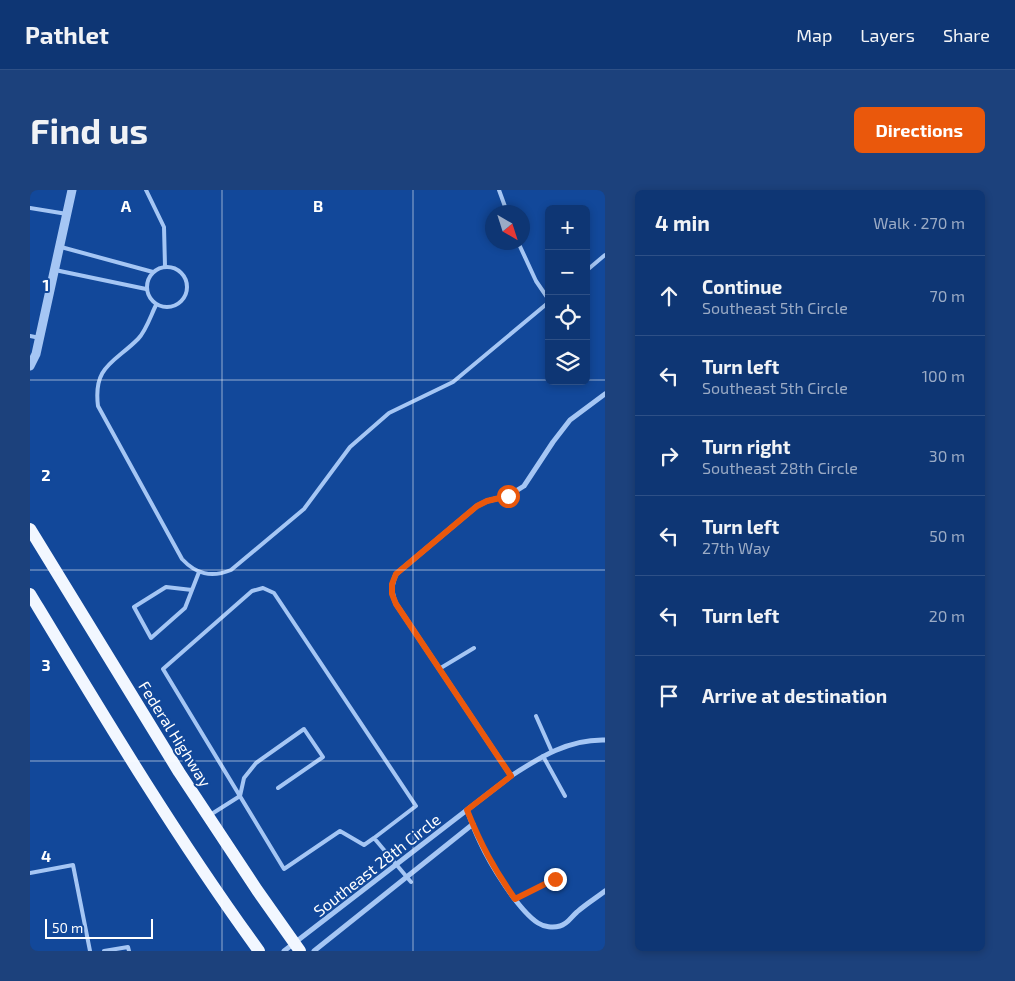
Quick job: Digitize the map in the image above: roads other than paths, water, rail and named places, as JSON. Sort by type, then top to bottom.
[{"type":"main road","name":"Federal Highway","points":[[30,529],[94,635],[293,949]]},
{"type":"main road","points":[[30,594],[152,792],[232,914],[259,951]]},
{"type":"street","points":[[30,366],[36,354],[40,338],[72,190]]},
{"type":"street","points":[[511,776],[396,604],[392,594],[392,584],[396,574],[477,506],[487,501],[508,496],[524,486],[570,420],[605,394]]},
{"type":"street","name":"Southeast 28th Circle","points":[[293,949],[396,865],[511,776],[552,752],[582,741],[605,740]]},
{"type":"street","points":[[467,810],[479,842],[496,871],[515,899],[539,925],[560,926],[569,921],[576,912],[605,891]]},
{"type":"street","name":"Southeast 28th Circle","points":[[314,951],[409,880],[473,824]]},
{"type":"lane","points":[[146,190],[164,227],[165,266]]},
{"type":"lane","points":[[499,190],[504,205]]},
{"type":"lane","points":[[30,208],[67,214]]},
{"type":"lane","points":[[60,246],[153,272]]},
{"type":"lane","points":[[522,250],[545,295]]},
{"type":"lane","points":[[590,268],[605,255]]},
{"type":"lane","points":[[165,266],[177,269],[186,278],[187,291],[180,302],[169,307],[156,304],[148,295],[146,289],[149,276],[165,266]]},
{"type":"lane","points":[[55,270],[146,289]]},
{"type":"lane","points":[[156,304],[139,338],[106,367],[102,373],[97,392],[98,406],[182,559],[199,572],[215,574],[230,570],[304,509],[350,447],[389,413],[453,382],[545,304]]},
{"type":"lane","points":[[30,336],[40,338]]},
{"type":"lane","points":[[192,590],[166,587],[134,607],[152,638],[185,608],[192,590],[199,572]]},
{"type":"lane","points":[[263,588],[274,593],[416,806],[374,838],[364,845],[340,831],[284,868],[163,669],[252,591],[263,588]]},
{"type":"lane","points":[[439,669],[474,648]]},
{"type":"lane","points":[[536,716],[552,752]]},
{"type":"lane","points":[[208,816],[240,796],[244,778],[256,763],[304,729],[323,757],[278,788]]},
{"type":"lane","points":[[543,756],[565,796]]},
{"type":"lane","points":[[374,838],[409,880]]},
{"type":"lane","points":[[30,873],[73,865],[90,951]]},
{"type":"lane","points":[[515,899],[555,879]]},
{"type":"lane","points":[[104,951],[128,947],[129,951]]}]
